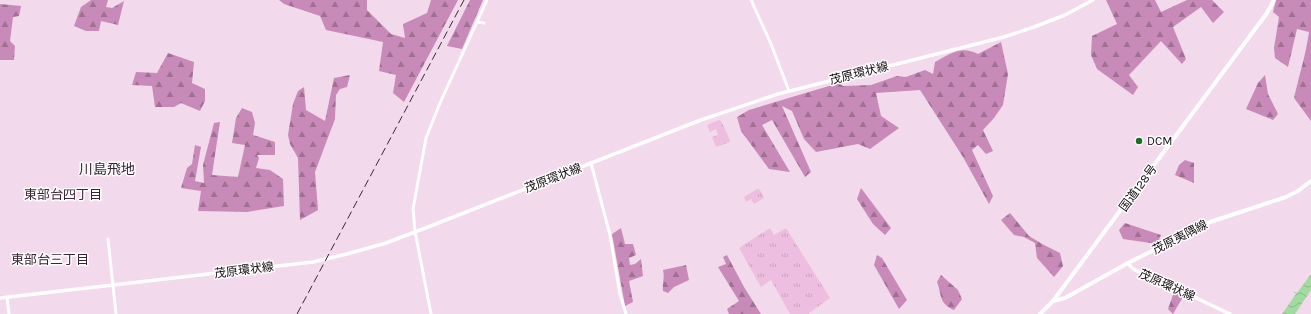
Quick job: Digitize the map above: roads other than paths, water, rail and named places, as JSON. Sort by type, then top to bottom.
[{"type":"main road","name":"茂原環状線","points":[[0,298],[113,286],[327,259],[386,243],[701,120],[778,94],[1004,37],[1065,15],[1093,0]]},
{"type":"main road","name":"国道128号","points":[[1040,314],[1053,301],[1267,13],[1274,0]]},
{"type":"main road","name":"茂原夷隅線","points":[[1053,301],[1065,298],[1128,263],[1210,222],[1286,197],[1311,181]]},
{"type":"main road","name":"茂原環状線","points":[[1128,263],[1135,271],[1148,275],[1230,314]]},
{"type":"street","points":[[431,314],[415,231],[413,209],[426,138],[440,103],[487,0]]},
{"type":"street","points":[[751,0],[771,44],[789,92]]},
{"type":"street","points":[[478,22],[484,23]]},
{"type":"street","points":[[591,163],[610,235],[620,294],[626,314]]},
{"type":"street","points":[[108,239],[116,314]]},
{"type":"street","points":[[7,298],[9,314]]},
{"type":"water","points":[[1311,274],[1311,290],[1295,314],[1282,314],[1296,294],[1293,291],[1297,293]]},
{"type":"railway","points":[[297,314],[464,0]]},
{"type":"place","name":"DCM","points":[[1139,141]]},
{"type":"district","name":"川島飛地","points":[[107,169]]},
{"type":"district","name":"東部台四丁目","points":[[63,194]]},
{"type":"district","name":"東部台三丁目","points":[[50,259]]}]
